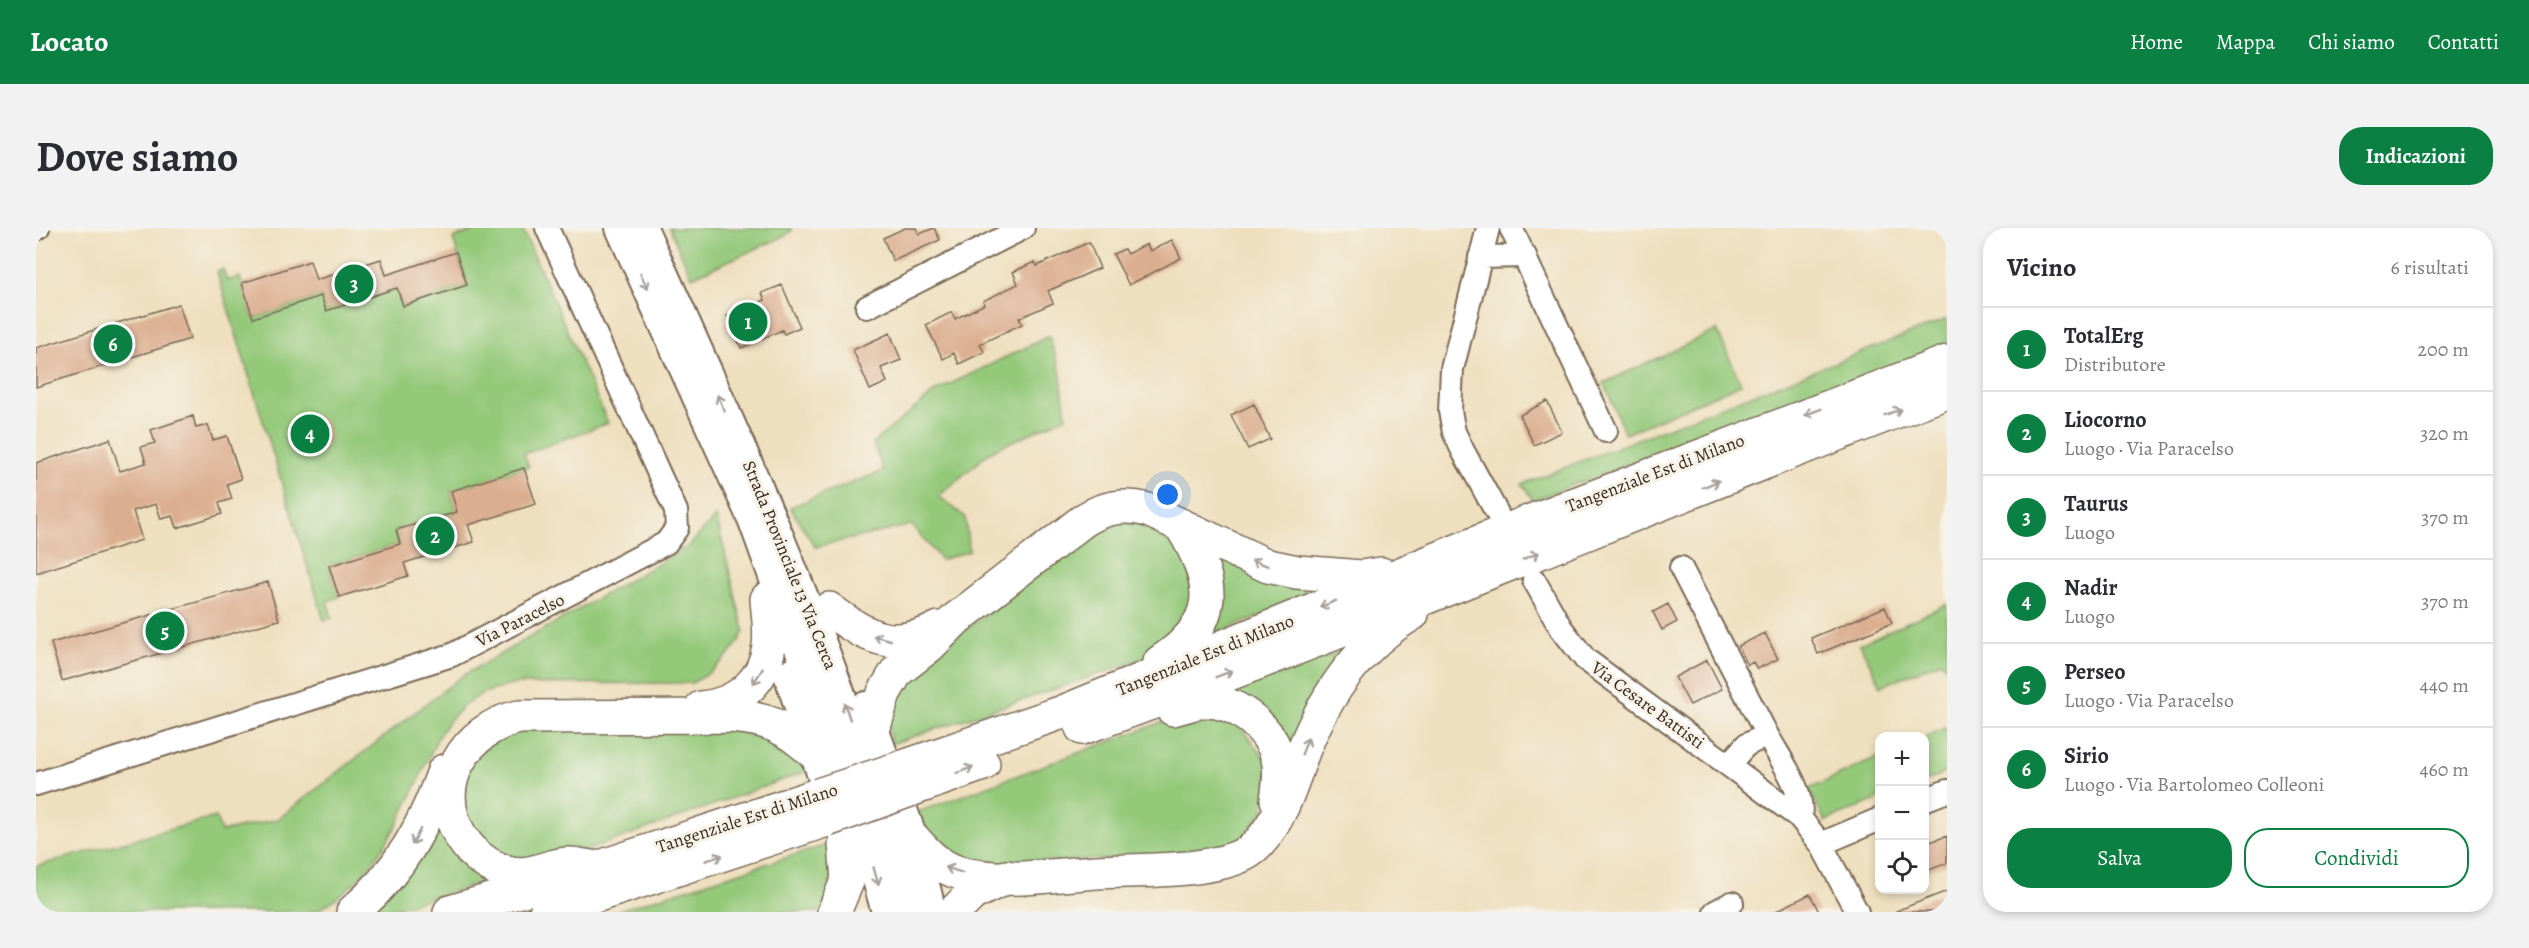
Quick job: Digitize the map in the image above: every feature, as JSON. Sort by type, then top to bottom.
[{"type":"highway","name":"Tangenziale Est di Milano","points":[[1077,719],[1508,520],[1947,362]]},
{"type":"highway","name":"Tangenziale Est di Milano","points":[[546,912],[830,820],[906,778],[1476,578],[1838,433],[1947,392]]},
{"type":"highway","points":[[874,727],[884,693],[893,675],[929,646],[956,619],[1084,520],[1104,509],[1119,506],[1140,508],[1165,516],[1182,527],[1268,566],[1297,572],[1361,577],[1392,572],[1508,520]]},
{"type":"highway","points":[[1077,719],[1116,683],[1153,667],[1182,648],[1200,624],[1204,611],[1207,582],[1202,561],[1182,527]]},
{"type":"highway","points":[[914,838],[929,857],[951,870],[971,875],[1007,877],[1198,867],[1237,858],[1257,845],[1275,820],[1291,787],[1316,720],[1344,674],[1395,625],[1476,578]]},
{"type":"highway","points":[[352,912],[386,880],[411,847],[450,756],[457,744],[476,726],[496,714],[518,708],[700,708],[732,701],[754,683],[763,668],[770,646],[767,599]]},
{"type":"highway","points":[[829,609],[862,632],[894,641],[923,636],[956,619]]},
{"type":"highway","points":[[1077,719],[1118,727],[1202,701],[1216,702],[1238,711],[1251,718],[1264,733],[1278,759],[1280,779],[1275,820]]},
{"type":"highway","points":[[597,868],[568,864],[538,872],[518,874],[496,868],[474,853],[457,830],[448,801],[452,775],[464,750],[472,741],[490,727],[519,717],[732,716],[763,720],[785,729],[814,753]]},
{"type":"highway","name":"Tangenziale Est di Milano","points":[[450,912],[597,868],[830,820]]},
{"type":"highway","points":[[830,820],[848,879],[834,912]]},
{"type":"highway","points":[[585,912],[635,896],[659,876]]},
{"type":"highway","points":[[954,912],[972,894],[1007,877]]},
{"type":"main road","name":"Strada Provinciale 13 Via Cerca","points":[[620,228],[757,532],[838,756],[866,840],[886,912]]},
{"type":"main road","name":"Strada Provinciale 13 Via Cerca","points":[[643,228],[792,563],[834,673],[911,912]]},
{"type":"main road","points":[[708,423],[767,599],[780,649],[814,753],[830,820],[867,912]]},
{"type":"main road","points":[[745,456],[799,550],[829,609],[914,838],[932,912]]},
{"type":"street","name":"Via Paracelso","points":[[36,784],[337,693],[452,655],[666,543],[677,528],[676,511],[547,228]]},
{"type":"street","points":[[867,307],[1023,228]]},
{"type":"street","points":[[1488,228],[1452,369],[1450,411],[1454,432],[1462,451],[1508,520]]},
{"type":"street","points":[[1511,228],[1606,431]]},
{"type":"street","points":[[1480,257],[1525,256]]},
{"type":"street","points":[[1681,568],[1799,795],[1803,808],[1800,818]]},
{"type":"street","name":"Via Cesare Battisti","points":[[1534,580],[1561,628],[1585,659],[1800,818],[1821,844],[1857,912]]},
{"type":"street","points":[[1729,764],[1746,745],[1767,735]]},
{"type":"street","points":[[1929,798],[1947,791]]},
{"type":"street","points":[[1821,844],[1875,821]]},
{"type":"green space","points":[[483,228],[522,228],[608,423],[524,454],[529,467],[451,491],[457,512],[396,530],[400,544],[329,566],[339,597],[327,601],[332,618],[324,620],[217,272],[223,269],[227,281],[240,277],[253,318],[321,296],[326,311],[397,288],[403,306],[467,285],[453,238]]},
{"type":"green space","points":[[669,228],[791,228],[792,230],[785,236],[692,277]]},
{"type":"green space","points":[[1947,319],[1947,344],[1533,500],[1522,484]]},
{"type":"green space","points":[[1717,330],[1741,384],[1625,434],[1604,383]]},
{"type":"green space","points":[[1049,336],[1060,370],[1066,417],[991,451],[939,496],[965,517],[969,551],[941,560],[912,525],[815,547],[790,507],[883,471],[873,443],[936,391]]},
{"type":"green space","points":[[716,516],[744,631],[722,662],[691,683],[515,684],[483,693],[462,707],[447,723],[438,737],[403,812],[375,858],[358,879],[338,897],[314,912],[36,912],[36,866],[216,817],[221,832],[278,819],[462,676],[689,546]]},
{"type":"green space","points":[[1117,520],[1145,525],[1172,538],[1192,570],[1195,615],[1159,654],[891,744],[888,723],[912,672],[1095,528]]},
{"type":"green space","points":[[1209,553],[1329,591],[1199,639]]},
{"type":"green space","points":[[1947,604],[1947,668],[1942,661],[1881,686],[1860,644]]},
{"type":"green space","points":[[1357,645],[1291,753],[1232,693]]},
{"type":"green space","points":[[1200,714],[1240,725],[1270,766],[1263,812],[1237,844],[1213,854],[974,865],[946,859],[915,813],[1181,715]]},
{"type":"green space","points":[[511,726],[736,730],[770,738],[810,770],[557,861],[527,867],[471,837],[460,770]]},
{"type":"green space","points":[[1947,727],[1947,772],[1929,779],[1929,735]]},
{"type":"green space","points":[[1875,759],[1875,801],[1825,821],[1809,789]]},
{"type":"green space","points":[[434,820],[491,880],[383,912],[367,912]]},
{"type":"green space","points":[[830,844],[839,872],[821,912],[613,912]]},
{"type":"building","points":[[905,228],[916,228],[919,234],[934,228],[940,240],[893,261],[883,238]]},
{"type":"building","points":[[1172,240],[1181,258],[1129,285],[1113,254],[1124,249],[1127,254],[1147,244],[1150,251]]},
{"type":"building","points":[[1089,242],[1100,268],[1048,291],[1053,303],[1019,318],[1022,324],[980,344],[984,352],[959,364],[954,353],[943,359],[926,325],[952,312],[955,319],[985,304],[983,301],[1018,284],[1013,272],[1035,262],[1037,266]]},
{"type":"building","points":[[456,252],[467,285],[403,306],[397,288],[326,311],[321,296],[253,318],[242,283],[310,261],[316,280],[381,259],[386,275]]},
{"type":"building","points":[[782,285],[800,327],[784,334],[782,330],[741,348],[727,316],[765,300],[762,293]]},
{"type":"building","points":[[179,304],[190,339],[36,387],[36,348]]},
{"type":"building","points":[[890,333],[901,360],[881,368],[887,382],[870,390],[853,350]]},
{"type":"building","points":[[1547,401],[1562,432],[1534,445],[1520,415]]},
{"type":"building","points":[[1254,404],[1270,439],[1248,449],[1231,415]]},
{"type":"building","points":[[310,415],[318,416],[324,421],[329,427],[329,443],[324,449],[318,454],[310,455],[302,454],[296,449],[291,443],[290,435],[291,427],[296,421],[302,416]]},
{"type":"building","points":[[193,416],[196,428],[208,425],[213,440],[227,436],[241,479],[227,484],[232,499],[219,503],[222,514],[177,528],[173,516],[161,519],[156,504],[133,511],[142,540],[36,573],[36,463],[110,439],[120,471],[146,463],[141,447],[155,443],[151,430]]},
{"type":"building","points":[[524,468],[536,504],[468,525],[474,542],[404,563],[408,576],[339,597],[329,566],[400,544],[396,530],[457,512],[451,491]]},
{"type":"building","points":[[268,582],[279,620],[62,681],[51,643]]},
{"type":"building","points":[[1668,604],[1677,622],[1662,630],[1653,612]]},
{"type":"building","points":[[1885,607],[1892,623],[1818,654],[1811,638]]},
{"type":"building","points":[[1765,633],[1778,659],[1757,669],[1753,662],[1748,665],[1738,646]]},
{"type":"building","points":[[1707,660],[1722,689],[1690,705],[1675,677]]},
{"type":"building","points":[[1947,836],[1947,863],[1929,870],[1929,842]]},
{"type":"building","points":[[1947,891],[1947,912],[1896,912],[1896,911]]},
{"type":"building","points":[[1810,894],[1819,912],[1774,912]]},
{"type":"place","name":"Taurus","points":[[354,284]]},
{"type":"place","name":"TotalErg","points":[[748,322]]},
{"type":"place","name":"Sirio","points":[[113,344]]},
{"type":"place","name":"Nadir","points":[[310,434]]},
{"type":"place","name":"Liocorno","points":[[435,536]]},
{"type":"place","name":"Perseo","points":[[165,631]]}]
